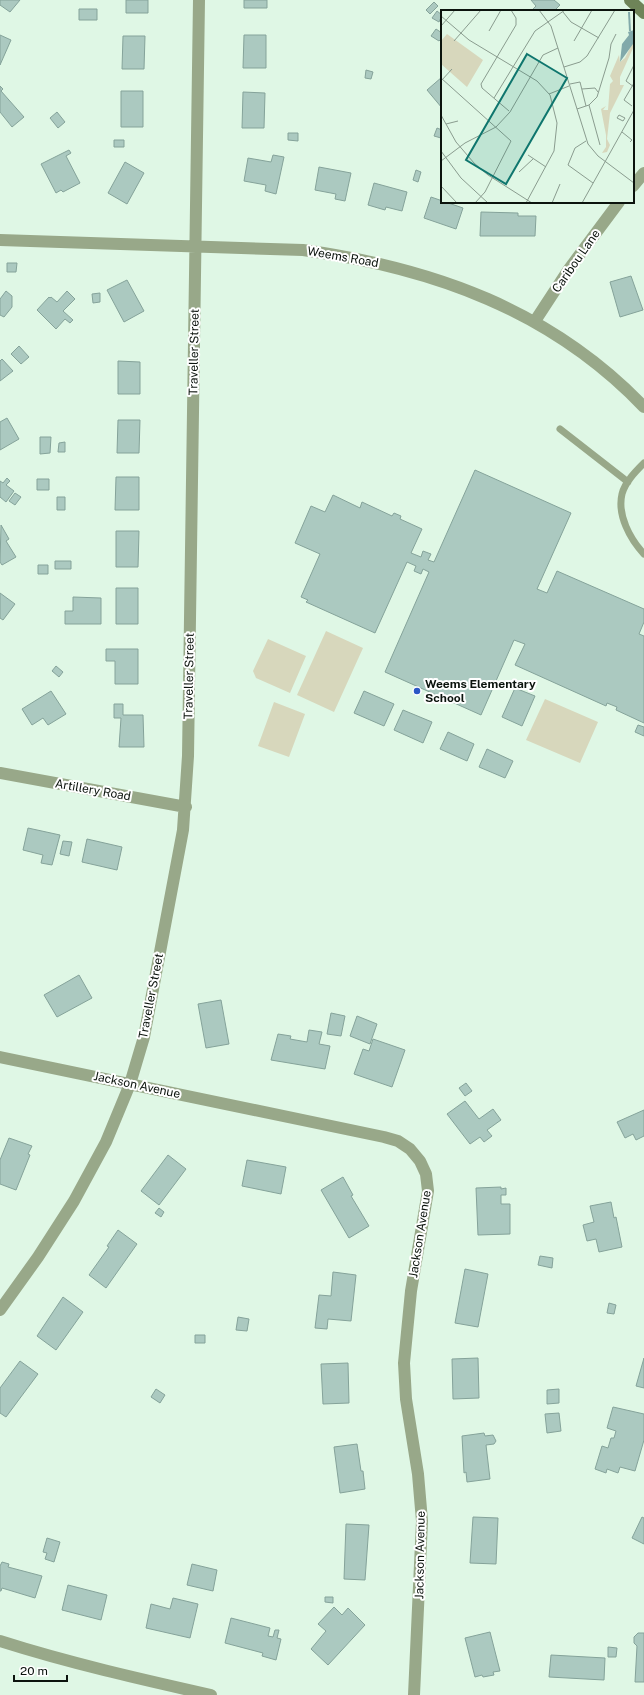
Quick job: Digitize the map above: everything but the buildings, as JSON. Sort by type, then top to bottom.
[{"type":"main road","points":[[630,0],[644,13]]},
{"type":"street","name":"Traveller Street","points":[[0,1310],[38,1257],[74,1201],[106,1142],[130,1084],[145,1029],[183,830],[186,807],[188,756],[199,0]]},
{"type":"street","points":[[634,185],[644,173]]},
{"type":"street","name":"Caribou Lane","points":[[535,321],[569,269],[618,203]]},
{"type":"street","name":"Weems Road","points":[[0,240],[302,250],[343,255],[384,264],[433,277],[481,295],[535,321],[593,361],[644,407]]},
{"type":"street","name":"Artillery Road","points":[[0,773],[186,807]]},
{"type":"street","name":"Jackson Avenue","points":[[0,1057],[384,1137],[398,1141],[410,1149],[420,1161],[426,1174],[428,1191],[411,1291],[404,1363],[406,1399],[418,1474],[422,1521],[414,1695]]},
{"type":"street","points":[[0,1641],[38,1653],[119,1674],[211,1695]]},
{"type":"lane","points":[[560,429],[628,482]]},
{"type":"lane","points":[[644,463],[628,482],[622,493],[621,504],[624,520],[634,544],[644,554]]},
{"type":"green space","points":[[326,631],[363,648],[334,712],[297,695]]},
{"type":"green space","points":[[268,639],[306,656],[290,693],[256,678],[253,671]]},
{"type":"green space","points":[[545,699],[598,722],[580,763],[526,740]]},
{"type":"green space","points":[[274,702],[305,714],[289,757],[258,746]]},
{"type":"place","name":"Weems Elementary School","points":[[417,691]]}]
